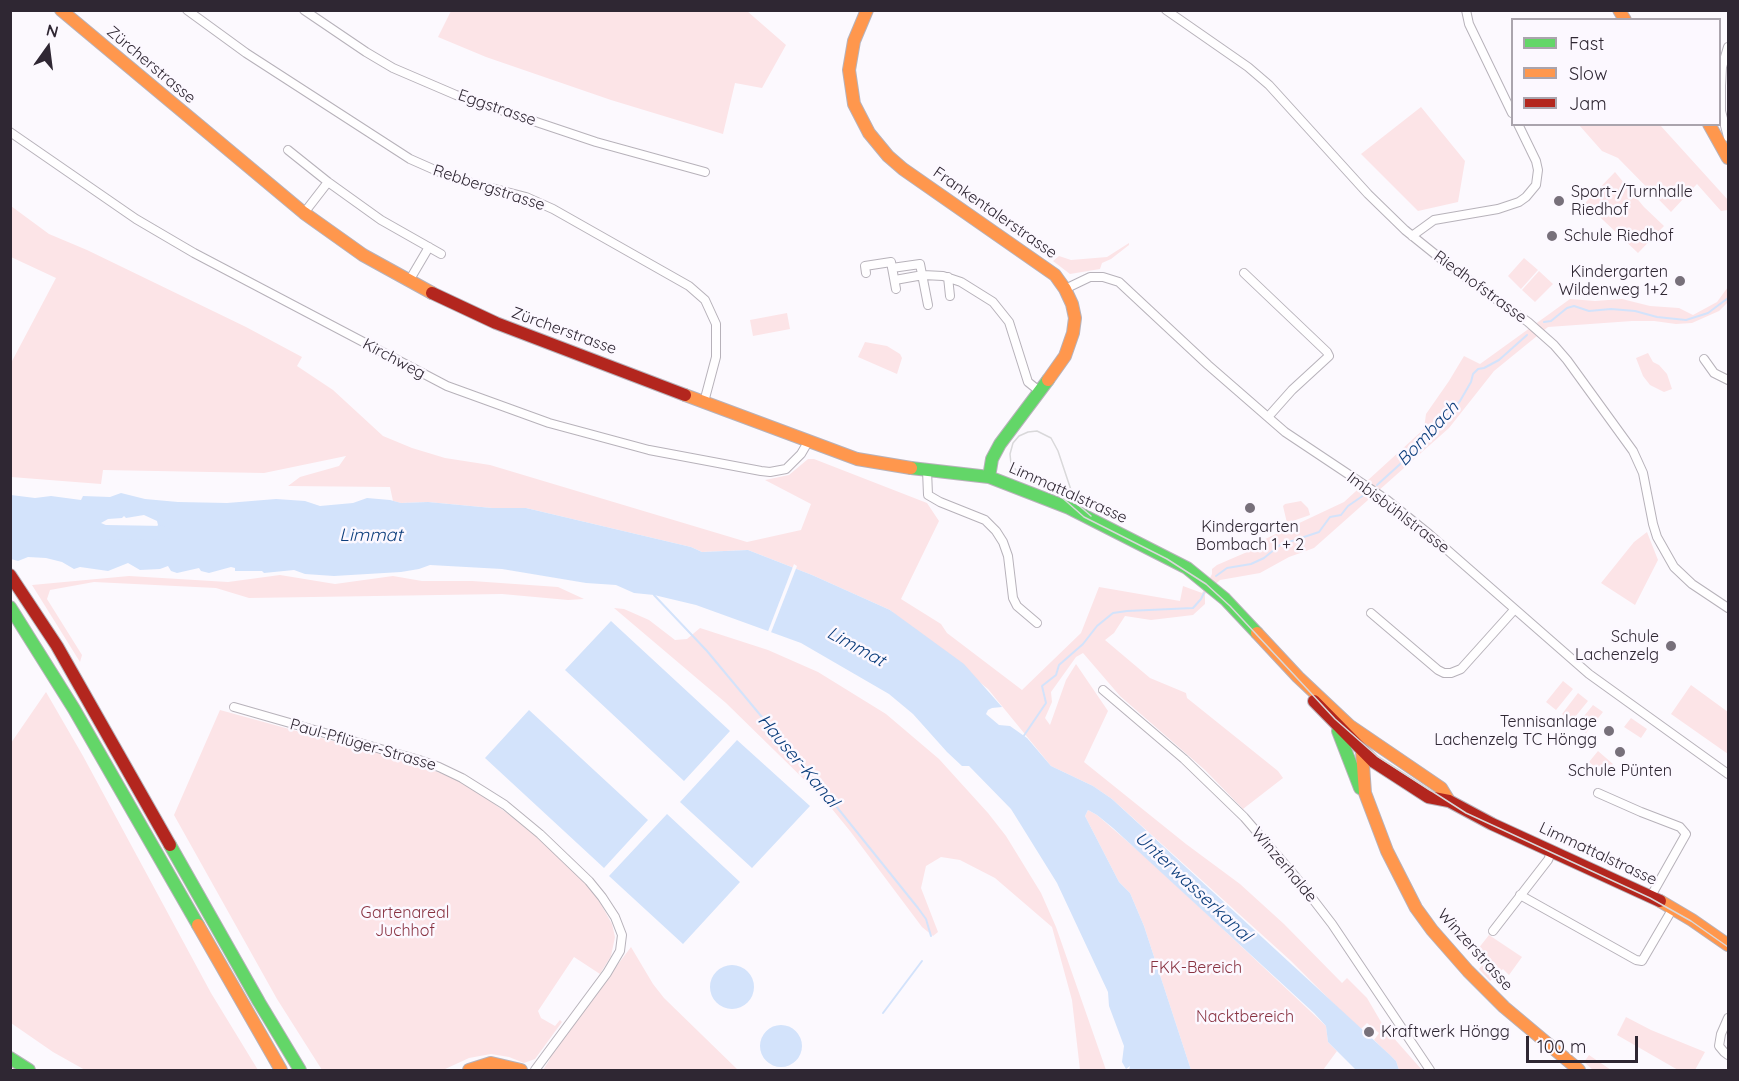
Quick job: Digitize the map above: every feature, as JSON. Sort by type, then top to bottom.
[{"type":"main road","name":"Zürcherstrasse","points":[[61,10],[304,213],[363,255],[463,309],[708,403]]},
{"type":"main road","name":"Frankentalerstrasse","points":[[867,10],[855,35],[849,70],[854,104],[869,134],[903,169],[1055,275],[1072,304],[1075,318],[1073,333],[1065,356],[1000,444],[992,459],[989,477]]},
{"type":"main road","points":[[1710,126],[1728,158]]},
{"type":"main road","name":"Limmattalstrasse","points":[[708,403],[808,442],[878,464],[989,477],[1069,508],[1187,568],[1225,599],[1298,677],[1350,726],[1385,769],[1432,799],[1449,801],[1482,820],[1651,896],[1728,945]]},
{"type":"main road","points":[[10,575],[92,707],[300,1071]]},
{"type":"main road","points":[[10,607],[74,709],[281,1071]]},
{"type":"main road","name":"Limmattalstrasse","points":[[1298,677],[1309,695],[1336,726],[1366,746],[1436,784],[1449,801]]},
{"type":"main road","name":"Winzerstrasse","points":[[1336,726],[1358,785],[1365,793],[1387,851],[1416,908],[1468,971],[1504,1007],[1579,1071]]},
{"type":"main road","points":[[1353,768],[1357,757],[1366,746]]},
{"type":"main road","name":"Winzerstrasse","points":[[1365,793],[1366,746]]},
{"type":"main road","points":[[1365,793],[1371,774],[1385,769]]},
{"type":"main road","points":[[10,1058],[29,1071]]},
{"type":"main road","points":[[469,1071],[490,1063],[521,1071]]},
{"type":"street","name":"Rebbergstrasse","points":[[188,10],[246,53],[410,159],[453,178],[526,197],[553,209],[689,286],[705,300],[716,324],[716,357],[708,403]]},
{"type":"street","name":"Eggstrasse","points":[[304,10],[375,58],[456,95],[615,148],[705,172]]},
{"type":"street","name":"Riedhofstrasse","points":[[1166,10],[1269,85],[1368,194],[1412,236],[1528,322],[1568,360],[1637,458],[1644,473],[1653,524],[1661,545],[1674,567],[1692,584],[1728,608]]},
{"type":"street","points":[[1466,10],[1469,24],[1511,111]]},
{"type":"street","points":[[1721,86],[1722,67],[1728,47]]},
{"type":"street","points":[[1721,108],[1728,137]]},
{"type":"street","points":[[1412,236],[1434,220],[1498,209],[1519,202],[1526,196],[1536,185],[1538,170],[1536,160],[1519,126]]},
{"type":"street","name":"Kirchweg","points":[[10,132],[120,209],[194,253],[447,386],[549,423],[649,450],[761,471],[786,469],[801,454],[808,442]]},
{"type":"street","points":[[288,150],[381,220],[441,254]]},
{"type":"street","points":[[304,213],[328,182]]},
{"type":"street","points":[[409,281],[429,247]]},
{"type":"street","points":[[866,273],[865,266],[891,261],[896,285],[923,275],[948,277],[976,290],[1003,312],[1009,322],[1028,382],[1038,390]]},
{"type":"street","points":[[892,268],[920,264],[928,305]]},
{"type":"street","points":[[1244,273],[1328,352],[1329,356],[1292,390],[1268,417]]},
{"type":"street","points":[[948,277],[950,296]]},
{"type":"street","name":"Imbisbühlstrasse","points":[[1065,289],[1090,277],[1103,277],[1119,282],[1268,417],[1320,457],[1387,500],[1589,674],[1728,774]]},
{"type":"street","points":[[1704,359],[1714,373],[1728,380]]},
{"type":"street","points":[[927,470],[928,495],[985,520],[996,531],[1008,556],[1013,598],[1017,606],[1037,623]]},
{"type":"street","points":[[1371,613],[1438,670],[1451,673],[1466,664],[1514,609]]},
{"type":"street","name":"Winzerhalde","points":[[1104,690],[1198,773],[1244,817],[1281,859],[1332,924],[1430,1071]]},
{"type":"street","name":"Paul-Pflüger-Strasse","points":[[234,707],[419,760],[462,778],[505,805],[540,834],[589,881],[615,917],[622,935],[620,951],[607,973],[535,1071]]},
{"type":"street","points":[[1598,793],[1641,813],[1680,827],[1686,834],[1651,896]]},
{"type":"street","points":[[1493,931],[1548,860],[1552,851]]},
{"type":"street","points":[[1520,895],[1636,960],[1642,961],[1673,908]]},
{"type":"street","points":[[1728,1019],[1721,1034],[1719,1046],[1728,1055]]},
{"type":"green space","points":[[451,11],[747,11],[786,45],[762,88],[735,83],[723,134],[611,100],[486,57],[438,37]]},
{"type":"green space","points":[[1421,107],[1465,161],[1458,202],[1418,211],[1361,154]]},
{"type":"green space","points":[[1580,126],[1661,126],[1728,200],[1728,210],[1721,211],[1697,184],[1671,212],[1618,158],[1602,151]]},
{"type":"green space","points":[[1615,172],[1644,207],[1664,226],[1638,253],[1585,203]]},
{"type":"green space","points":[[11,206],[49,234],[246,327],[302,357],[297,366],[333,390],[383,436],[412,448],[445,458],[490,465],[747,542],[801,530],[811,504],[765,480],[789,475],[808,459],[814,459],[927,503],[939,521],[901,599],[941,624],[947,633],[1022,690],[1081,633],[1099,587],[1180,601],[1183,586],[1202,593],[1212,574],[1212,569],[1217,565],[1254,549],[1261,541],[1344,502],[1424,429],[1426,414],[1464,356],[1480,364],[1570,299],[1595,301],[1622,299],[1650,306],[1679,308],[1693,315],[1717,302],[1728,287],[1728,302],[1719,311],[1692,323],[1632,321],[1548,327],[1494,371],[1449,428],[1314,548],[1289,557],[1260,573],[1220,580],[1205,594],[1205,604],[1193,615],[1151,620],[1125,616],[1114,633],[1105,640],[1150,678],[1186,693],[1187,698],[1278,771],[1283,778],[1243,809],[1205,770],[1120,696],[1083,653],[1076,657],[1051,692],[1052,702],[1045,718],[1050,725],[1066,680],[1076,664],[1108,711],[1084,762],[1240,884],[1284,924],[1342,983],[1347,978],[1367,998],[1384,1027],[1422,1070],[1399,1070],[1396,1061],[1374,1040],[1379,1033],[1367,1023],[1361,1029],[1291,961],[1112,799],[1093,786],[1051,766],[988,689],[890,610],[812,575],[748,550],[702,552],[691,547],[526,508],[492,508],[428,502],[401,503],[393,501],[390,487],[288,486],[300,477],[339,466],[346,456],[264,473],[103,470],[101,484],[11,477],[11,363],[56,278],[11,257]]},
{"type":"green space","points":[[1129,243],[1111,259],[1102,263],[1100,269],[1070,274],[1053,261],[1059,256],[1071,260],[1107,257]]},
{"type":"green space","points":[[1524,258],[1538,270],[1521,289],[1508,276]]},
{"type":"green space","points":[[1539,271],[1553,284],[1535,302],[1522,290]]},
{"type":"green space","points":[[787,313],[790,329],[753,336],[750,320]]},
{"type":"green space","points":[[865,342],[887,346],[900,354],[902,358],[897,374],[858,357]]},
{"type":"green space","points":[[1648,353],[1653,362],[1667,374],[1672,389],[1664,392],[1650,385],[1643,376],[1636,358]]},
{"type":"green space","points":[[1301,501],[1308,508],[1310,515],[1287,523],[1283,506]]},
{"type":"green space","points":[[1647,532],[1658,560],[1635,605],[1601,583],[1634,542]]},
{"type":"green space","points":[[280,575],[335,584],[393,576],[422,581],[472,581],[558,587],[584,599],[568,600],[502,594],[249,598],[216,588],[94,582],[50,590],[47,599],[82,655],[80,662],[32,585],[129,576],[228,582]]},
{"type":"green space","points":[[614,608],[624,609],[649,620],[675,640],[687,639],[700,628],[768,650],[818,672],[886,714],[939,759],[1006,836],[1041,893],[1056,927],[1106,1070],[1080,1070],[1072,1000],[1052,927],[995,878],[960,860],[941,857],[926,866],[921,888],[938,932],[933,936],[922,927],[823,798],[726,703]]},
{"type":"green space","points":[[1563,681],[1573,689],[1556,710],[1546,702]]},
{"type":"green space","points":[[1691,685],[1728,712],[1728,754],[1671,714]]},
{"type":"green space","points":[[46,692],[211,993],[258,1070],[85,1070],[53,1052],[11,1023],[11,743]]},
{"type":"green space","points":[[1578,693],[1588,701],[1571,722],[1562,714]]},
{"type":"green space","points":[[1593,705],[1603,712],[1586,733],[1576,726]]},
{"type":"green space","name":"Gartenareal Juchhof","points":[[220,710],[413,763],[454,778],[511,816],[545,844],[588,886],[612,924],[615,937],[611,956],[600,974],[574,957],[538,1011],[541,1018],[555,1026],[560,1020],[562,1022],[535,1059],[524,1063],[509,1057],[491,1054],[469,1058],[443,1070],[322,1070],[277,999],[174,815]]},
{"type":"green space","points":[[1631,718],[1647,729],[1641,738],[1624,727]]},
{"type":"green space","points":[[1598,751],[1613,764],[1604,774],[1589,762]]},
{"type":"green space","points":[[1088,810],[1097,815],[1158,868],[1326,1026],[1328,1042],[1337,1051],[1323,1070],[1191,1070],[1144,926],[1130,893],[1119,882],[1085,816]]},
{"type":"green space","points":[[1489,935],[1522,957],[1509,975],[1503,969],[1490,981],[1479,969],[1482,965],[1474,954]]},
{"type":"green space","points":[[631,947],[664,998],[738,1070],[543,1070],[550,1059],[548,1057]]},
{"type":"green space","points":[[1626,1017],[1705,1052],[1695,1070],[1678,1070],[1617,1035]]},
{"type":"green space","points":[[1589,1055],[1611,1070],[1593,1070],[1584,1062]]},
{"type":"water","name":"Limmat","points":[[121,493],[145,499],[227,503],[276,499],[305,501],[320,506],[353,503],[367,498],[401,503],[428,502],[492,508],[526,508],[691,547],[702,552],[748,550],[812,575],[890,610],[964,664],[1002,707],[992,708],[986,714],[999,725],[1010,726],[1027,738],[1051,766],[1093,786],[1112,799],[1390,1055],[1396,1061],[1399,1070],[1356,1070],[1328,1042],[1326,1026],[1314,1013],[1113,828],[1088,810],[1085,816],[1119,882],[1130,893],[1144,926],[1191,1070],[1129,1070],[1130,1066],[1126,1069],[1122,1062],[1124,1046],[1109,1006],[1108,992],[1057,883],[1011,809],[969,766],[962,766],[913,714],[889,694],[801,643],[696,605],[654,595],[634,593],[616,585],[586,583],[502,569],[430,565],[401,572],[334,576],[305,574],[294,570],[264,573],[262,571],[235,571],[235,568],[231,567],[209,573],[199,568],[177,573],[171,571],[168,566],[160,569],[140,570],[128,563],[108,571],[80,567],[74,569],[62,562],[46,558],[28,557],[18,561],[11,559],[11,495],[35,498],[51,496],[81,500],[83,496],[110,497]],"holes":[[[144,515],[157,521],[158,525],[154,531],[139,534],[125,533],[101,523],[124,516],[126,518]]]},
{"type":"water","points":[[611,621],[730,731],[684,781],[565,670]]},
{"type":"water","points":[[529,710],[648,820],[604,868],[485,758]]},
{"type":"water","points":[[737,740],[810,806],[752,868],[680,802]]},
{"type":"water","points":[[667,814],[740,882],[683,944],[609,876]]},
{"type":"water","points":[[732,965],[748,971],[754,987],[748,1003],[732,1009],[716,1003],[710,987],[716,971]]},
{"type":"water","points":[[781,1025],[789,1026],[796,1031],[801,1038],[801,1054],[796,1061],[789,1066],[781,1067],[773,1066],[766,1061],[761,1054],[760,1046],[761,1038],[766,1031],[773,1026]]},
{"type":"pier","points":[[794,564],[797,566],[770,635],[767,634]]},
{"type":"waterway","name":"Bombach","points":[[1544,322],[1551,321],[1567,308],[1574,306],[1589,311],[1611,309],[1635,311],[1657,317],[1686,320],[1708,313],[1728,298]]},
{"type":"waterway","name":"Bombach","points":[[1377,485],[1429,438],[1460,401],[1473,374],[1478,369],[1499,360],[1527,335]]},
{"type":"waterway","name":"Bombach","points":[[1216,576],[1227,568],[1251,564],[1264,558],[1280,545],[1319,532],[1330,517],[1341,515],[1348,506],[1364,495]]},
{"type":"waterway","name":"Limmat","points":[[106,532],[164,533]]},
{"type":"waterway","name":"Bombach","points":[[1023,737],[1046,703],[1042,686],[1056,675],[1059,665],[1113,613],[1193,608],[1204,593]]},
{"type":"waterway","name":"Hauser-Kanal","points":[[654,595],[707,651],[836,806],[918,908],[926,919],[931,936]]},
{"type":"waterway","name":"Hauser-Kanal","points":[[883,1013],[922,961]]},
{"type":"tram line","points":[[1091,516],[1075,502],[1058,451],[1051,438],[1037,431],[1019,436],[1013,443],[1010,454],[1011,464],[1016,470],[1049,486],[1084,517],[1167,559],[1206,584],[1230,606],[1335,719],[1377,756],[1466,813],[1650,898],[1691,921],[1728,947]]},
{"type":"traffic: fast","points":[[989,477],[992,459],[1000,444],[1048,380]]},
{"type":"traffic: fast","points":[[911,468],[989,477],[1069,508],[1187,568],[1225,599],[1257,633]]},
{"type":"traffic: fast","points":[[10,607],[74,709],[198,925]]},
{"type":"traffic: fast","points":[[1338,731],[1360,788]]},
{"type":"traffic: fast","points":[[170,845],[300,1070]]},
{"type":"traffic: fast","points":[[10,1058],[29,1070]]},
{"type":"traffic: slow","points":[[61,10],[304,213],[363,255],[432,293]]},
{"type":"traffic: slow","points":[[867,10],[854,41],[849,70],[854,104],[869,133],[888,156],[903,169],[1055,275],[1065,289],[1075,318],[1073,333],[1065,356],[1048,380]]},
{"type":"traffic: slow","points":[[1619,10],[1624,18]]},
{"type":"traffic: slow","points":[[1710,126],[1728,158]]},
{"type":"traffic: slow","points":[[685,395],[857,459],[911,468]]},
{"type":"traffic: slow","points":[[1257,633],[1298,677],[1350,726],[1441,788],[1449,801]]},
{"type":"traffic: slow","points":[[1362,751],[1365,793],[1387,851],[1416,908],[1468,971],[1504,1007],[1579,1070]]},
{"type":"traffic: slow","points":[[1660,901],[1728,945]]},
{"type":"traffic: slow","points":[[198,925],[281,1070]]},
{"type":"traffic: slow","points":[[469,1070],[491,1063],[521,1070]]},
{"type":"traffic: jam","points":[[432,293],[496,323],[685,395]]},
{"type":"traffic: jam","points":[[10,575],[57,646],[170,845]]},
{"type":"traffic: jam","points":[[1314,701],[1374,762],[1428,797],[1449,801],[1492,824],[1660,901]]},
{"type":"place","name":"Sport-/Turnhalle Riedhof","points":[[1559,201]]},
{"type":"place","name":"Schule Riedhof","points":[[1552,236]]},
{"type":"place","name":"Kindergarten Wildenweg 1+2","points":[[1680,281]]},
{"type":"place","name":"Kindergarten Bombach 1 + 2","points":[[1250,508]]},
{"type":"place","name":"Schule Lachenzelg","points":[[1671,646]]},
{"type":"place","name":"Tennisanlage Lachenzelg TC Höngg","points":[[1609,731]]},
{"type":"place","name":"Schule Pünten","points":[[1620,752]]},
{"type":"place","name":"Kraftwerk Höngg","points":[[1369,1032]]},
{"type":"water label","name":"Unterwasserkanal","points":[[1193,887]]},
{"type":"park label","name":"FKK-Bereich","points":[[1196,968]]},
{"type":"park label","name":"Nacktbereich","points":[[1245,1017]]}]
